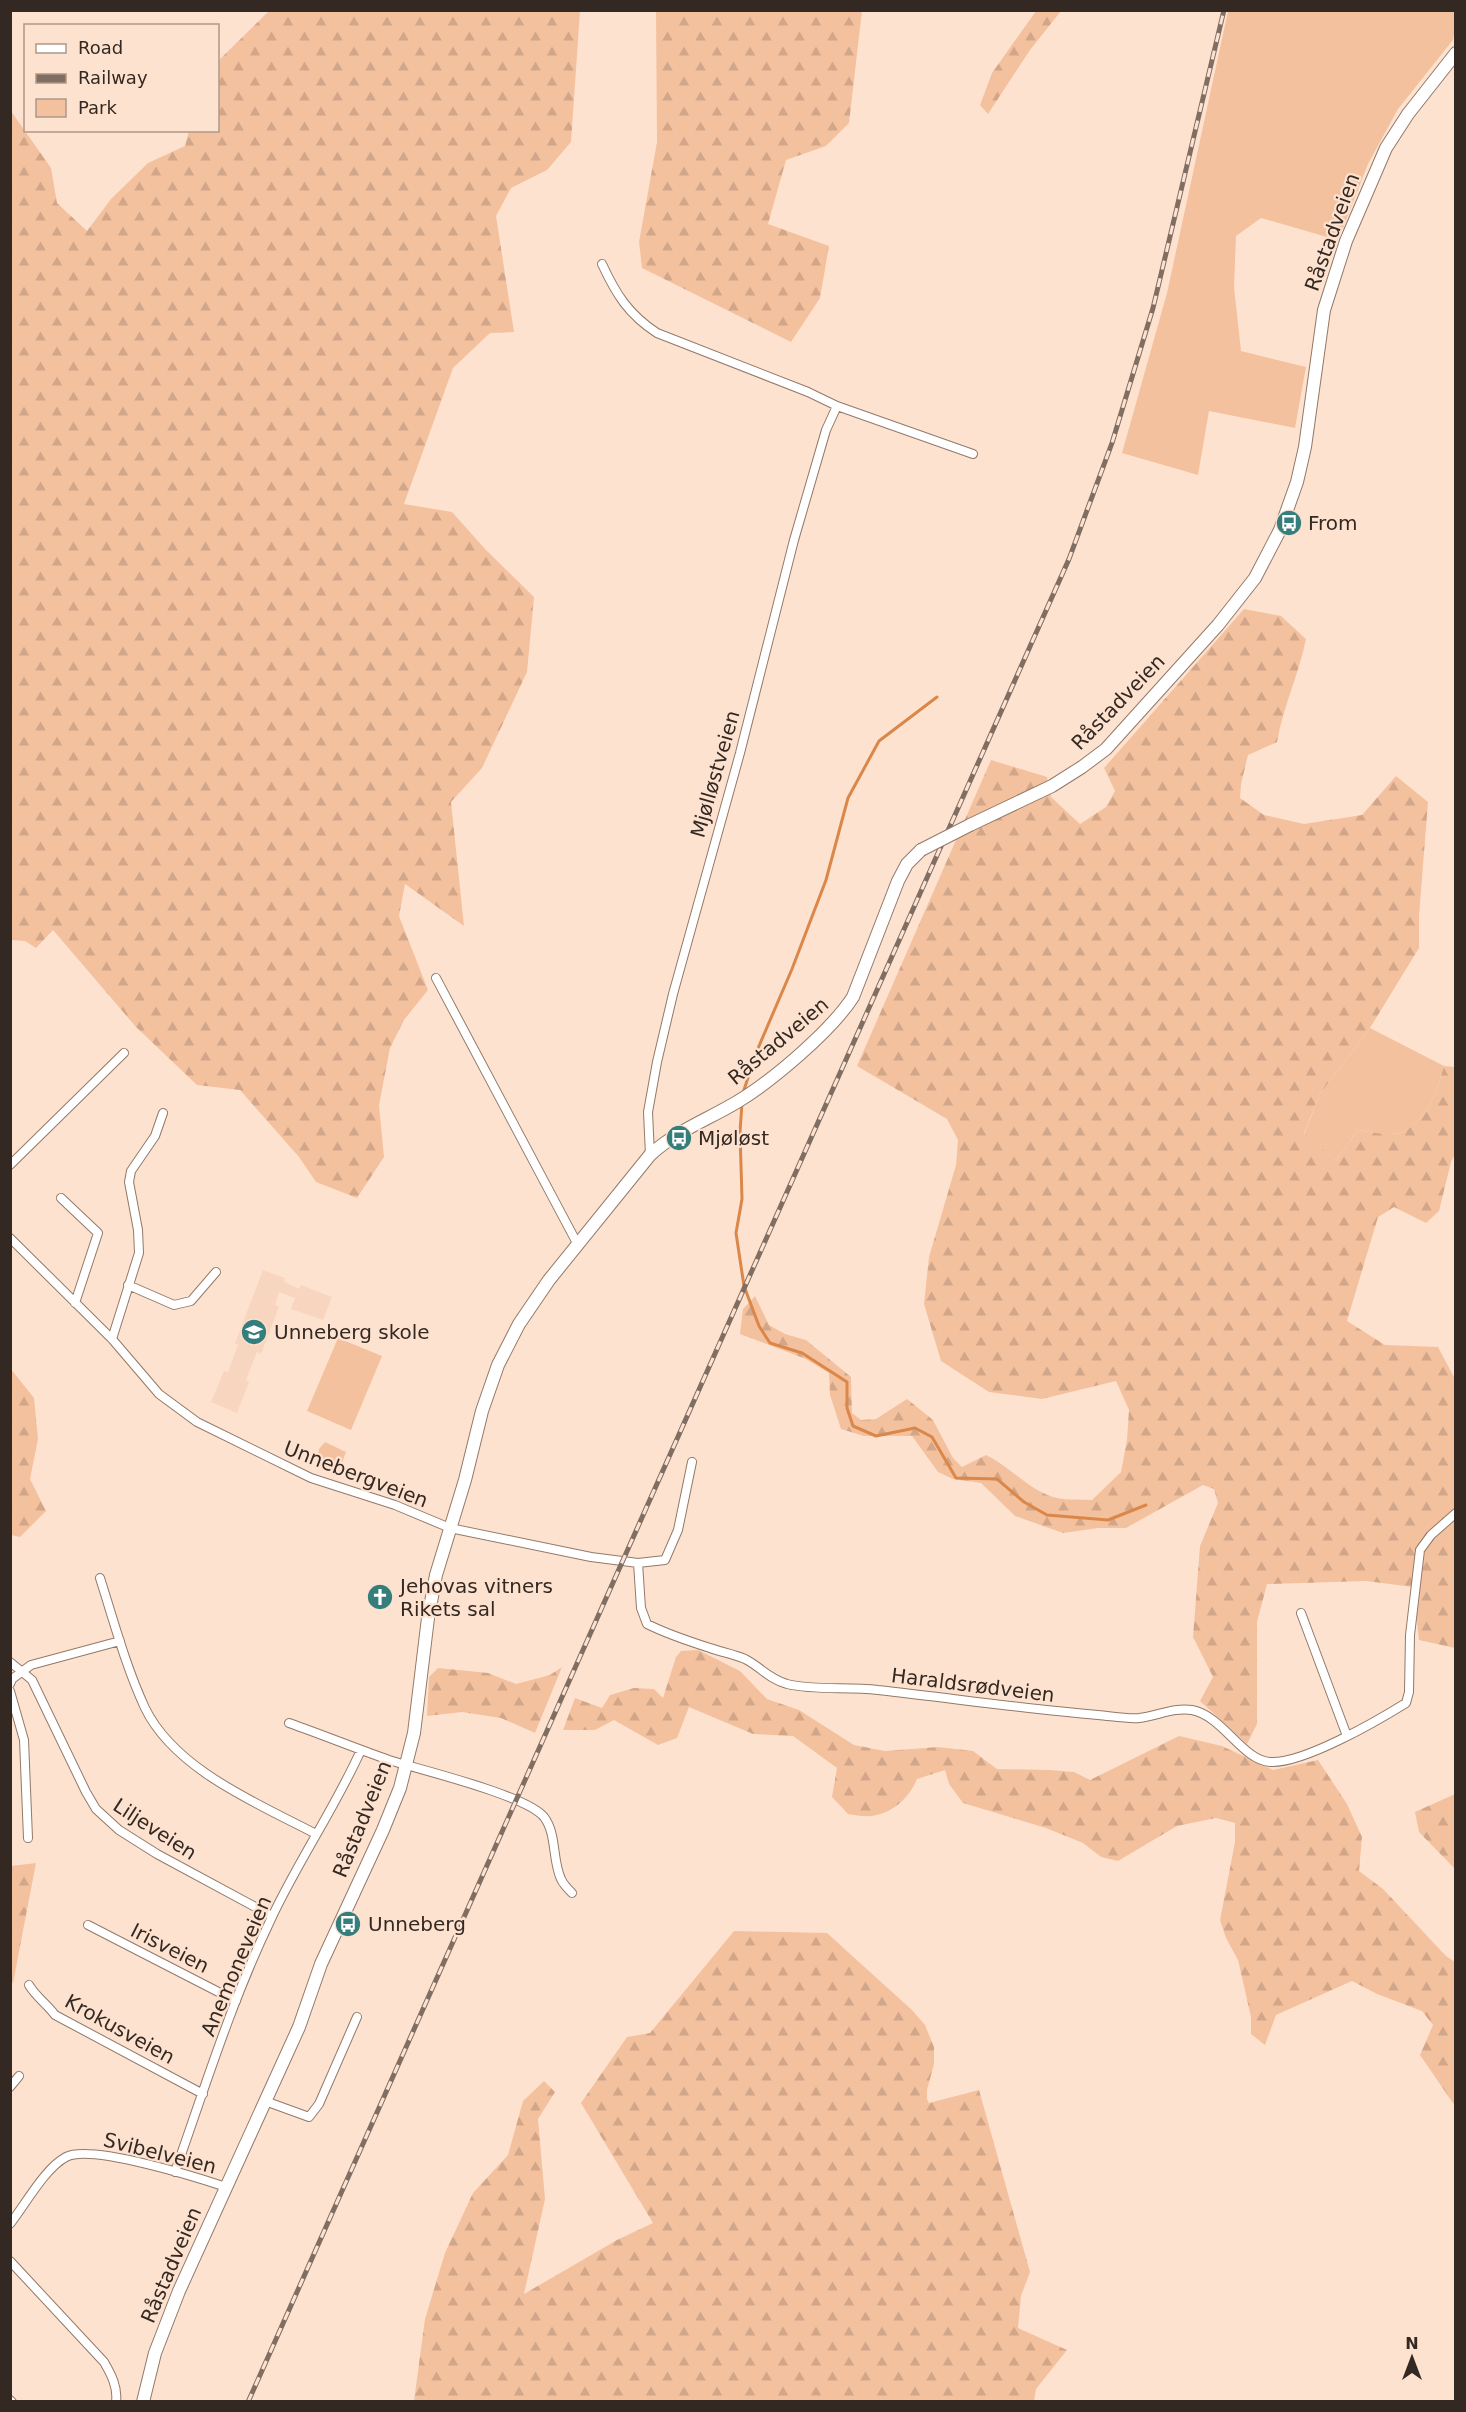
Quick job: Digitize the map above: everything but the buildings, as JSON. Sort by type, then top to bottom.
[{"type":"main road","name":"Råstadveien","points":[[143,2402],[163,2329],[299,2027],[328,1947],[383,1830],[406,1765],[414,1733],[436,1575],[482,1412],[498,1365],[529,1308],[650,1155],[683,1130],[718,1113],[755,1090],[818,1037],[844,1011],[856,990],[898,881],[907,864],[921,850],[1052,786],[1106,749],[1218,625],[1255,578],[1280,530],[1298,482],[1324,310],[1346,241],[1386,148],[1408,114],[1455,53]]},
{"type":"street","points":[[602,264],[615,293],[639,321],[657,333],[808,392],[837,406],[973,454]]},
{"type":"street","name":"Mjølløstveien","points":[[650,1155],[648,1112],[668,1017],[794,540],[826,430],[837,406]]},
{"type":"street","points":[[436,978],[578,1245]]},
{"type":"street","points":[[10,1166],[124,1053]]},
{"type":"street","points":[[112,1339],[139,1253],[138,1230],[129,1182],[131,1171],[155,1136],[163,1113]]},
{"type":"street","points":[[61,1198],[98,1233],[75,1303]]},
{"type":"street","name":"Unnebergveien","points":[[10,1238],[112,1339],[159,1394],[197,1422],[303,1474],[395,1505],[450,1528]]},
{"type":"street","points":[[128,1285],[174,1305],[191,1301],[216,1272]]},
{"type":"street","points":[[450,1528],[581,1555],[638,1563],[665,1560],[678,1530],[692,1462]]},
{"type":"street","name":"Haraldsrødveien","points":[[638,1563],[641,1608],[647,1624],[673,1636],[745,1659],[771,1678],[789,1684],[874,1689],[1099,1716],[1139,1718],[1178,1710],[1194,1710],[1211,1718],[1237,1740],[1247,1752],[1269,1762],[1298,1757],[1347,1736],[1406,1703],[1409,1692],[1410,1635],[1420,1550],[1431,1534],[1455,1513]]},
{"type":"street","points":[[100,1578],[120,1641],[146,1710],[169,1742],[213,1779],[316,1834]]},
{"type":"street","points":[[1301,1613],[1347,1736]]},
{"type":"street","points":[[10,1684],[12,1678],[31,1665],[120,1641]]},
{"type":"street","name":"Liljeveien","points":[[10,1662],[32,1680],[86,1792],[105,1819],[157,1854],[272,1916]]},
{"type":"street","points":[[10,1691],[24,1740],[28,1838]]},
{"type":"street","points":[[290,1723],[361,1750],[480,1787],[541,1814],[549,1826],[557,1869],[562,1881],[572,1893]]},
{"type":"street","name":"Anemoneveien","points":[[175,2172],[236,2001],[272,1916],[349,1778],[361,1750]]},
{"type":"street","name":"Irisveien","points":[[88,1925],[236,2001]]},
{"type":"street","name":"Krokusveien","points":[[29,1985],[36,1998],[56,2015],[203,2094]]},
{"type":"street","points":[[266,2101],[309,2117],[319,2104],[357,2017]]},
{"type":"street","points":[[10,2086],[19,2076]]},
{"type":"street","name":"Svibelveien","points":[[10,2224],[53,2166],[67,2156],[93,2153],[175,2172],[226,2187]]},
{"type":"street","points":[[10,2261],[104,2362],[112,2376],[117,2395],[116,2402]]},
{"type":"shaded area","name":"Unneberg skole","points":[[263,1270],[285,1278],[284,1282],[299,1289],[301,1285],[332,1297],[323,1320],[291,1309],[295,1298],[279,1292],[275,1305],[279,1307],[261,1354],[257,1352],[237,1413],[211,1402],[224,1371],[228,1372],[238,1345],[235,1343]]},
{"type":"green space","points":[[269,11],[580,11],[571,142],[547,170],[511,188],[496,216],[514,332],[490,333],[453,368],[404,504],[452,512],[486,550],[534,597],[527,672],[482,768],[451,802],[464,926],[405,884],[399,916],[428,990],[404,1020],[390,1048],[379,1105],[384,1157],[357,1198],[316,1182],[299,1157],[240,1090],[197,1085],[136,1027],[53,930],[36,948],[25,941],[11,940],[11,111],[51,168],[57,203],[87,231],[111,199],[148,163],[185,146],[189,132],[219,132],[219,60]]},
{"type":"green space","points":[[656,11],[862,11],[849,123],[826,146],[786,160],[768,224],[829,246],[820,298],[791,342],[642,268],[639,242],[657,142]]},
{"type":"green space","points":[[1036,11],[1061,11],[1030,50],[988,114],[980,105],[992,73]]},
{"type":"green space","points":[[1228,11],[1455,11],[1455,30],[1453,40],[1398,109],[1368,164],[1343,228],[1327,237],[1261,218],[1236,236],[1234,287],[1241,351],[1306,367],[1295,428],[1209,411],[1198,475],[1122,453],[1167,293]]},
{"type":"green space","points":[[1244,609],[1281,616],[1306,639],[1277,742],[1248,755],[1240,798],[1264,815],[1304,824],[1362,815],[1396,776],[1428,802],[1419,916],[1419,948],[1370,1028],[1320,1094],[1304,1133],[1336,1161],[1358,1130],[1395,1134],[1414,1125],[1431,1102],[1444,1066],[1455,1067],[1455,1154],[1439,1211],[1426,1223],[1394,1207],[1378,1217],[1347,1321],[1385,1345],[1438,1347],[1455,1379],[1455,1648],[1419,1640],[1413,1587],[1366,1581],[1267,1584],[1257,1622],[1257,1724],[1247,1744],[1200,1701],[1213,1677],[1193,1637],[1200,1546],[1218,1503],[1214,1489],[1203,1485],[1126,1528],[1098,1528],[1063,1533],[1015,1516],[981,1483],[953,1479],[938,1472],[912,1436],[864,1436],[841,1429],[830,1395],[829,1373],[806,1359],[740,1334],[743,1309],[755,1296],[769,1325],[785,1334],[806,1340],[851,1377],[852,1413],[861,1420],[876,1419],[907,1399],[933,1420],[953,1458],[962,1467],[986,1455],[1041,1492],[1055,1498],[1071,1500],[1092,1500],[1121,1472],[1127,1440],[1129,1410],[1116,1381],[1042,1399],[989,1392],[941,1361],[924,1304],[929,1257],[956,1165],[958,1140],[947,1119],[857,1066],[991,760],[1047,777],[1051,797],[1080,824],[1106,807],[1115,791],[1104,768]]},
{"type":"green space","points":[[1370,1028],[1444,1066],[1431,1102],[1414,1125],[1395,1134],[1358,1130],[1336,1161],[1304,1134],[1320,1094]]},
{"type":"green space","name":"Unneberg skole","points":[[338,1338],[382,1356],[351,1430],[307,1411]]},
{"type":"green space","points":[[10,1368],[34,1398],[38,1439],[30,1479],[46,1511],[20,1537],[11,1535]]},
{"type":"green space","points":[[325,1442],[346,1452],[340,1468],[317,1458],[319,1449]]},
{"type":"green space","points":[[698,1650],[740,1671],[767,1699],[799,1710],[854,1745],[885,1751],[938,1747],[973,1751],[997,1769],[1074,1772],[1090,1780],[1179,1736],[1222,1746],[1273,1770],[1318,1760],[1347,1804],[1362,1837],[1359,1871],[1383,1889],[1446,1956],[1455,1962],[1455,2106],[1420,2055],[1433,2025],[1422,2011],[1377,1994],[1352,1981],[1276,2015],[1265,2045],[1251,2034],[1251,2017],[1238,1960],[1226,1938],[1220,1920],[1235,1842],[1235,1823],[1216,1818],[1177,1826],[1118,1861],[1101,1857],[1083,1843],[1046,1828],[963,1803],[949,1784],[945,1770],[917,1779],[905,1798],[887,1812],[869,1816],[848,1814],[832,1797],[837,1768],[793,1736],[753,1734],[689,1707],[677,1738],[658,1745],[614,1720],[595,1730],[563,1730],[575,1698],[602,1708],[610,1695],[634,1688],[654,1689],[663,1698],[676,1657],[681,1651]]},
{"type":"green space","points":[[562,1667],[535,1733],[501,1718],[462,1712],[427,1716],[429,1677],[438,1668],[488,1673],[516,1684],[550,1675]]},
{"type":"green space","points":[[1455,1794],[1455,1869],[1419,1832],[1415,1812]]},
{"type":"green space","points":[[36,1863],[13,1983],[10,1981],[11,1866]]},
{"type":"green space","points":[[734,1931],[827,1933],[912,2010],[925,2025],[934,2047],[934,2064],[927,2090],[929,2103],[979,2090],[1030,2272],[1021,2296],[1018,2328],[1067,2350],[1036,2389],[1034,2401],[414,2401],[425,2319],[445,2253],[473,2193],[508,2155],[523,2101],[544,2081],[555,2092],[538,2119],[545,2199],[524,2294],[617,2240],[653,2223],[581,2103],[627,2037],[650,2033]]},
{"type":"waterway","points":[[743,1093],[756,1053],[792,969],[826,880],[848,798],[879,741],[937,697]]},
{"type":"waterway","points":[[742,1103],[740,1132],[742,1199],[736,1233],[744,1286],[759,1326],[770,1343],[802,1353],[847,1382],[847,1408],[853,1426],[876,1436],[915,1428],[932,1437],[956,1478],[997,1479],[1024,1502],[1047,1515],[1108,1520],[1146,1505]]},
{"type":"railway","points":[[248,2402],[1069,559],[1112,443],[1153,308],[1224,10]]},
{"type":"place","name":"From","points":[[1289,523]]},
{"type":"place","name":"Mjøløst","points":[[679,1138]]},
{"type":"place","name":"Unneberg skole","points":[[254,1332]]},
{"type":"place","name":"Jehovas vitners Rikets sal","points":[[380,1597]]},
{"type":"place","name":"Unneberg","points":[[348,1924]]}]
